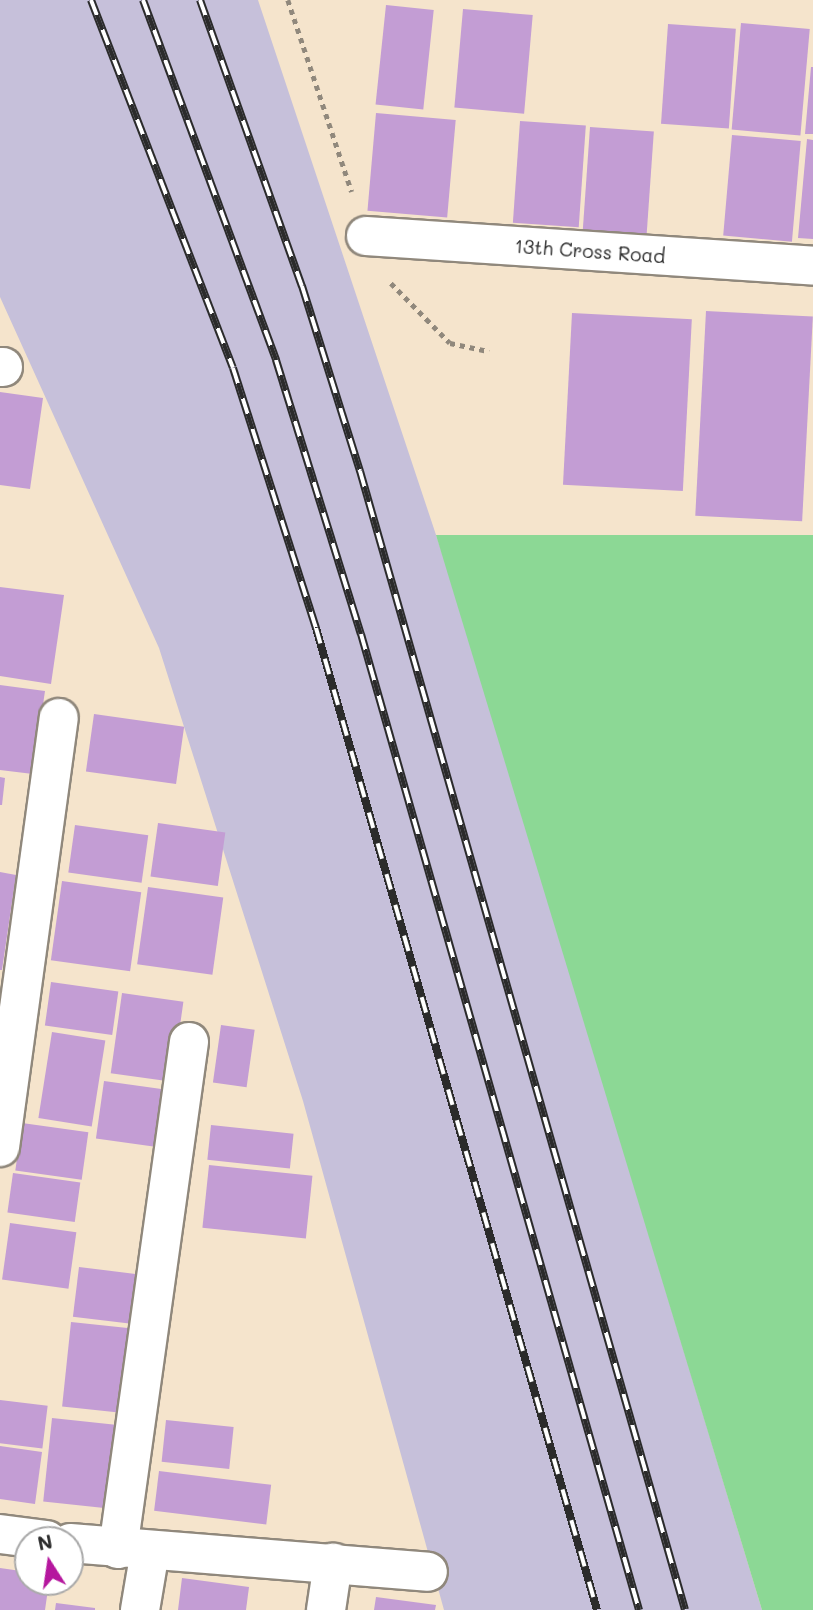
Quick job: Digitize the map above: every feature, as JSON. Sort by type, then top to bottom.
[{"type":"street","name":"13th Cross Road","points":[[366,236],[813,266]]},
{"type":"street","points":[[0,1147],[59,718]]},
{"type":"street","points":[[140,1610],[134,1550],[189,1042]]},
{"type":"street","points":[[84,1545],[428,1572]]},
{"type":"street","points":[[326,1610],[332,1563]]},
{"type":"path","points":[[288,0],[366,236],[392,284],[450,342],[489,351]]},
{"type":"shaded area","points":[[0,0],[258,0],[455,592],[762,1610],[444,1610],[303,1101],[159,648],[0,297]]},
{"type":"green space","points":[[436,535],[813,535],[813,1610],[762,1610]]},
{"type":"building","points":[[386,5],[434,10],[423,109],[376,104]]},
{"type":"building","points":[[463,9],[533,15],[524,114],[454,108]]},
{"type":"building","points":[[741,23],[810,29],[800,136],[732,130]]},
{"type":"building","points":[[668,24],[736,29],[729,128],[661,124]]},
{"type":"building","points":[[811,67],[813,134],[805,134]]},
{"type":"building","points":[[376,113],[456,120],[447,218],[367,211]]},
{"type":"building","points":[[520,121],[586,126],[579,227],[513,223]]},
{"type":"building","points":[[590,127],[654,131],[647,235],[583,231]]},
{"type":"building","points":[[732,135],[801,141],[792,242],[723,236]]},
{"type":"building","points":[[807,139],[813,140],[813,239],[798,238]]},
{"type":"building","points":[[706,311],[813,317],[802,521],[695,516]]},
{"type":"building","points":[[572,313],[692,319],[683,491],[563,485]]},
{"type":"building","points":[[0,392],[43,398],[30,489],[0,485]]},
{"type":"building","points":[[0,587],[64,595],[51,684],[0,676]]},
{"type":"building","points":[[0,685],[45,691],[33,774],[0,770]]},
{"type":"building","points":[[94,714],[184,727],[176,784],[86,771]]},
{"type":"building","points":[[0,777],[5,778],[2,805],[0,805]]},
{"type":"building","points":[[158,823],[225,832],[218,886],[150,876]]},
{"type":"building","points":[[75,825],[148,835],[142,883],[68,873]]},
{"type":"building","points":[[0,872],[16,875],[2,970],[0,970]]},
{"type":"building","points":[[62,881],[141,892],[130,971],[51,960]]},
{"type":"building","points":[[148,887],[223,898],[212,975],[137,964]]},
{"type":"building","points":[[51,982],[118,991],[112,1035],[45,1026]]},
{"type":"building","points":[[122,993],[183,1002],[172,1082],[111,1073]]},
{"type":"building","points":[[221,1025],[255,1030],[247,1087],[213,1082]]},
{"type":"building","points":[[52,1032],[105,1040],[92,1126],[38,1118]]},
{"type":"building","points":[[104,1081],[170,1090],[162,1148],[96,1138]]},
{"type":"building","points":[[22,1123],[88,1132],[82,1180],[15,1171]]},
{"type":"building","points":[[211,1125],[294,1134],[290,1168],[207,1160]]},
{"type":"building","points":[[209,1165],[312,1176],[306,1239],[202,1228]]},
{"type":"building","points":[[13,1173],[80,1182],[75,1222],[7,1213]]},
{"type":"building","points":[[10,1223],[76,1232],[68,1289],[2,1279]]},
{"type":"building","points":[[79,1267],[140,1274],[133,1324],[73,1317]]},
{"type":"building","points":[[71,1322],[135,1329],[126,1413],[62,1407]]},
{"type":"building","points":[[0,1400],[48,1406],[42,1449],[0,1443]]},
{"type":"building","points":[[52,1418],[118,1425],[109,1508],[43,1502]]},
{"type":"building","points":[[166,1420],[234,1427],[229,1469],[162,1462]]},
{"type":"building","points":[[0,1446],[42,1452],[35,1504],[0,1499]]},
{"type":"building","points":[[159,1471],[271,1485],[266,1524],[154,1511]]},
{"type":"building","points":[[0,1568],[14,1570],[14,1596],[47,1596],[45,1610],[0,1610]]},
{"type":"building","points":[[182,1578],[249,1587],[246,1610],[178,1610]]},
{"type":"building","points":[[376,1597],[436,1605],[435,1610],[374,1610]]},
{"type":"building","points":[[56,1603],[95,1608],[95,1610],[55,1610]]},
{"type":"railway","points":[[91,0],[233,368],[316,628],[597,1610]]},
{"type":"railway","points":[[143,0],[276,360],[361,634],[639,1610]]},
{"type":"railway","points":[[200,0],[302,286],[360,471],[685,1610]]}]
